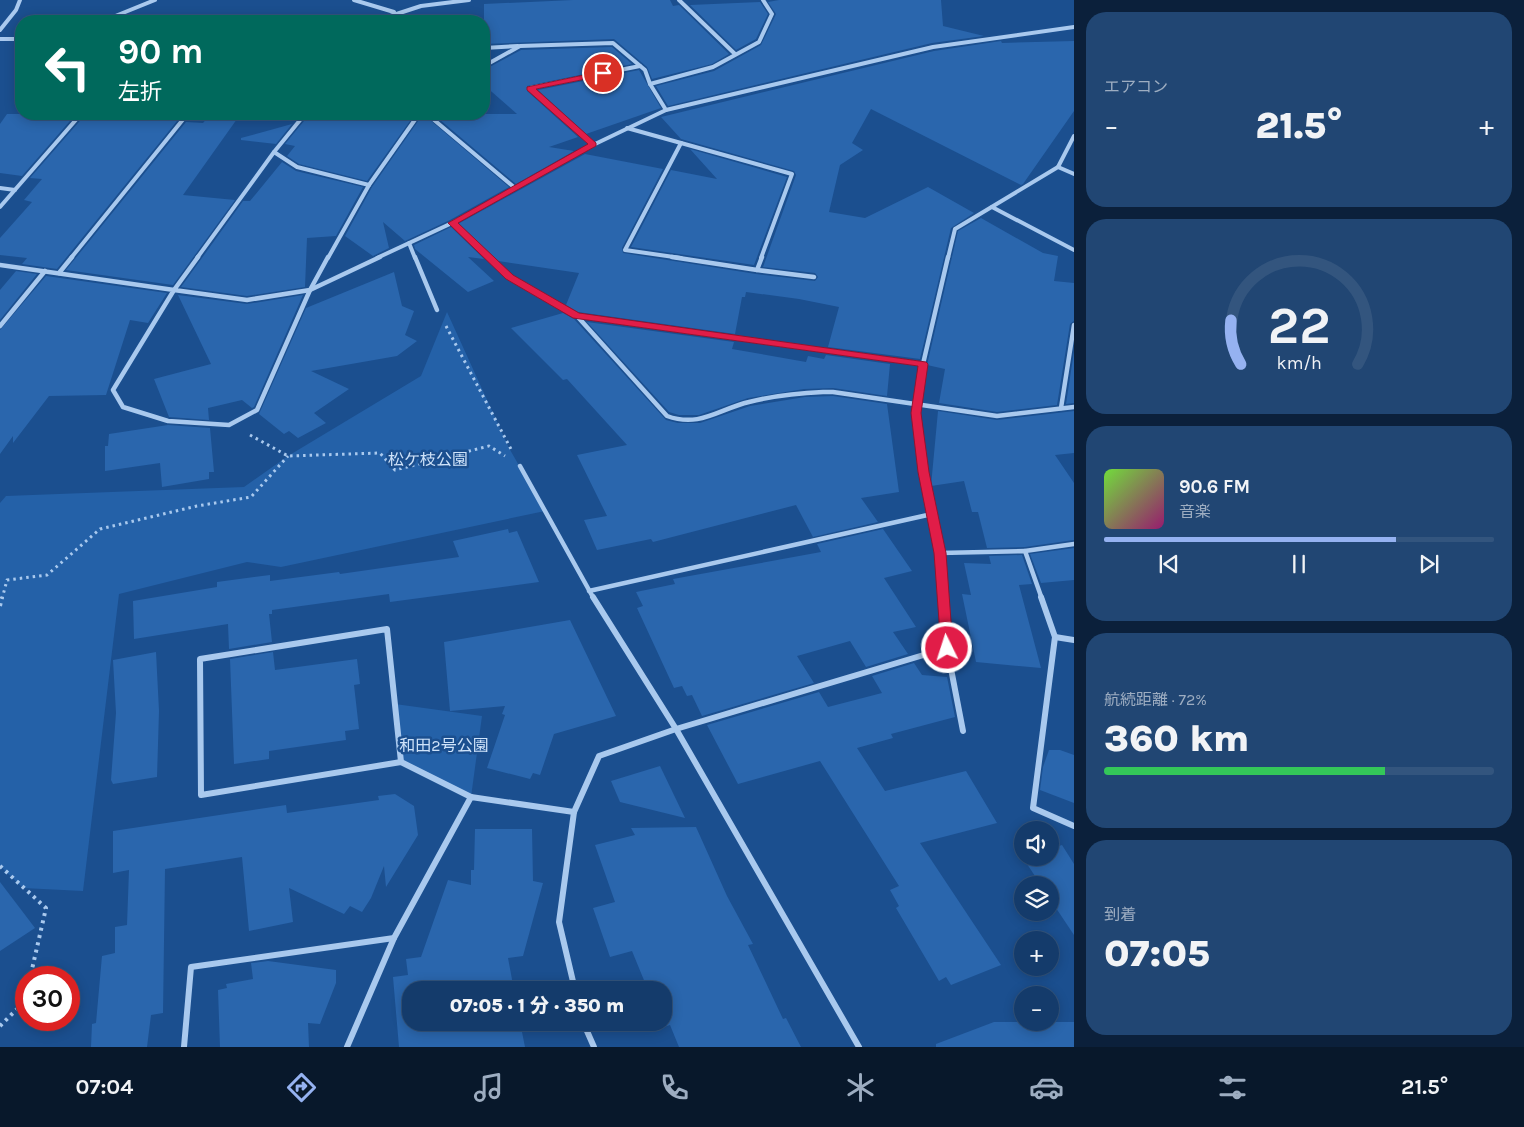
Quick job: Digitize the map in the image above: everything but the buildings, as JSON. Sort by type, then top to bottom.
[{"type":"street","points":[[0,30],[16,10],[20,0]]},
{"type":"street","points":[[118,15],[155,0]]},
{"type":"street","points":[[354,0],[394,12]]},
{"type":"street","points":[[388,15],[430,3],[469,0]]},
{"type":"street","points":[[679,0],[735,54]]},
{"type":"street","points":[[650,84],[713,67],[759,42],[772,14],[763,0]]},
{"type":"street","points":[[0,265],[247,300],[310,290],[452,223],[593,144],[666,110],[934,47],[1074,27]]},
{"type":"street","points":[[0,39],[15,39]]},
{"type":"street","points":[[490,48],[614,43],[645,70],[650,84],[666,110]]},
{"type":"street","points":[[490,63],[520,46]]},
{"type":"street","points":[[593,144],[530,88],[640,66]]},
{"type":"street","points":[[0,207],[76,120]]},
{"type":"street","points":[[59,273],[183,120]]},
{"type":"street","points":[[300,120],[274,152],[174,290],[113,390],[123,407],[168,421],[229,425],[257,410],[310,290],[369,185],[415,120]]},
{"type":"street","points":[[434,120],[515,188]]},
{"type":"street","points":[[627,128],[792,174],[757,270]]},
{"type":"street","points":[[963,731],[947,648],[940,553],[923,472],[916,413],[923,364],[954,229],[1058,167],[1074,136]]},
{"type":"street","points":[[682,142],[625,250],[814,277]]},
{"type":"street","points":[[274,152],[297,167],[369,185]]},
{"type":"street","points":[[1058,167],[1074,174]]},
{"type":"street","points":[[0,188],[15,190]]},
{"type":"street","points":[[992,207],[1074,250]]},
{"type":"street","points":[[452,223],[510,277],[577,316],[667,416],[676,421],[694,422],[750,402],[809,392],[833,392],[997,416],[1074,407]]},
{"type":"street","points":[[409,243],[437,310]]},
{"type":"street","points":[[0,326],[45,271]]},
{"type":"street","points":[[577,316],[923,364]]},
{"type":"street","points":[[1061,408],[1074,325]]},
{"type":"street","points":[[520,466],[588,591],[676,729],[859,1047]]},
{"type":"street","points":[[588,591],[932,514]]},
{"type":"street","points":[[940,553],[1025,551],[1074,544]]},
{"type":"street","points":[[1025,551],[1055,637],[1033,808],[1074,826]]},
{"type":"street","points":[[401,762],[387,629],[200,659],[201,795],[401,762],[470,797],[574,812]]},
{"type":"street","points":[[1055,637],[1074,640]]},
{"type":"street","points":[[573,981],[559,922],[574,812],[599,756],[676,729],[947,648]]},
{"type":"street","points":[[347,1047],[394,938],[470,797]]},
{"type":"street","points":[[184,1047],[191,967],[394,938]]},
{"type":"street","points":[[587,1031],[594,1047]]},
{"type":"path","points":[[437,310],[520,466]]},
{"type":"path","points":[[229,425],[288,456],[380,453],[395,470],[489,446],[520,466]]},
{"type":"path","points":[[0,606],[7,580],[47,575],[100,529],[197,506],[251,498],[288,456]]},
{"type":"path","points":[[0,866],[46,908],[33,966]]},
{"type":"path","points":[[0,1026],[15,1011]]},
{"type":"green space","name":"松ケ枝公園","points":[[447,312],[509,448],[545,511],[281,567],[247,562],[119,594],[83,891],[23,888],[0,866],[0,503],[6,496],[244,487],[288,456],[421,376]]},
{"type":"green space","name":"和田2号公園","points":[[395,704],[482,716],[471,797],[401,762]]},
{"type":"route","points":[[603,73],[530,88],[593,144],[452,223],[510,277],[577,316],[923,364],[916,413],[923,472],[940,553],[947,648]]}]
